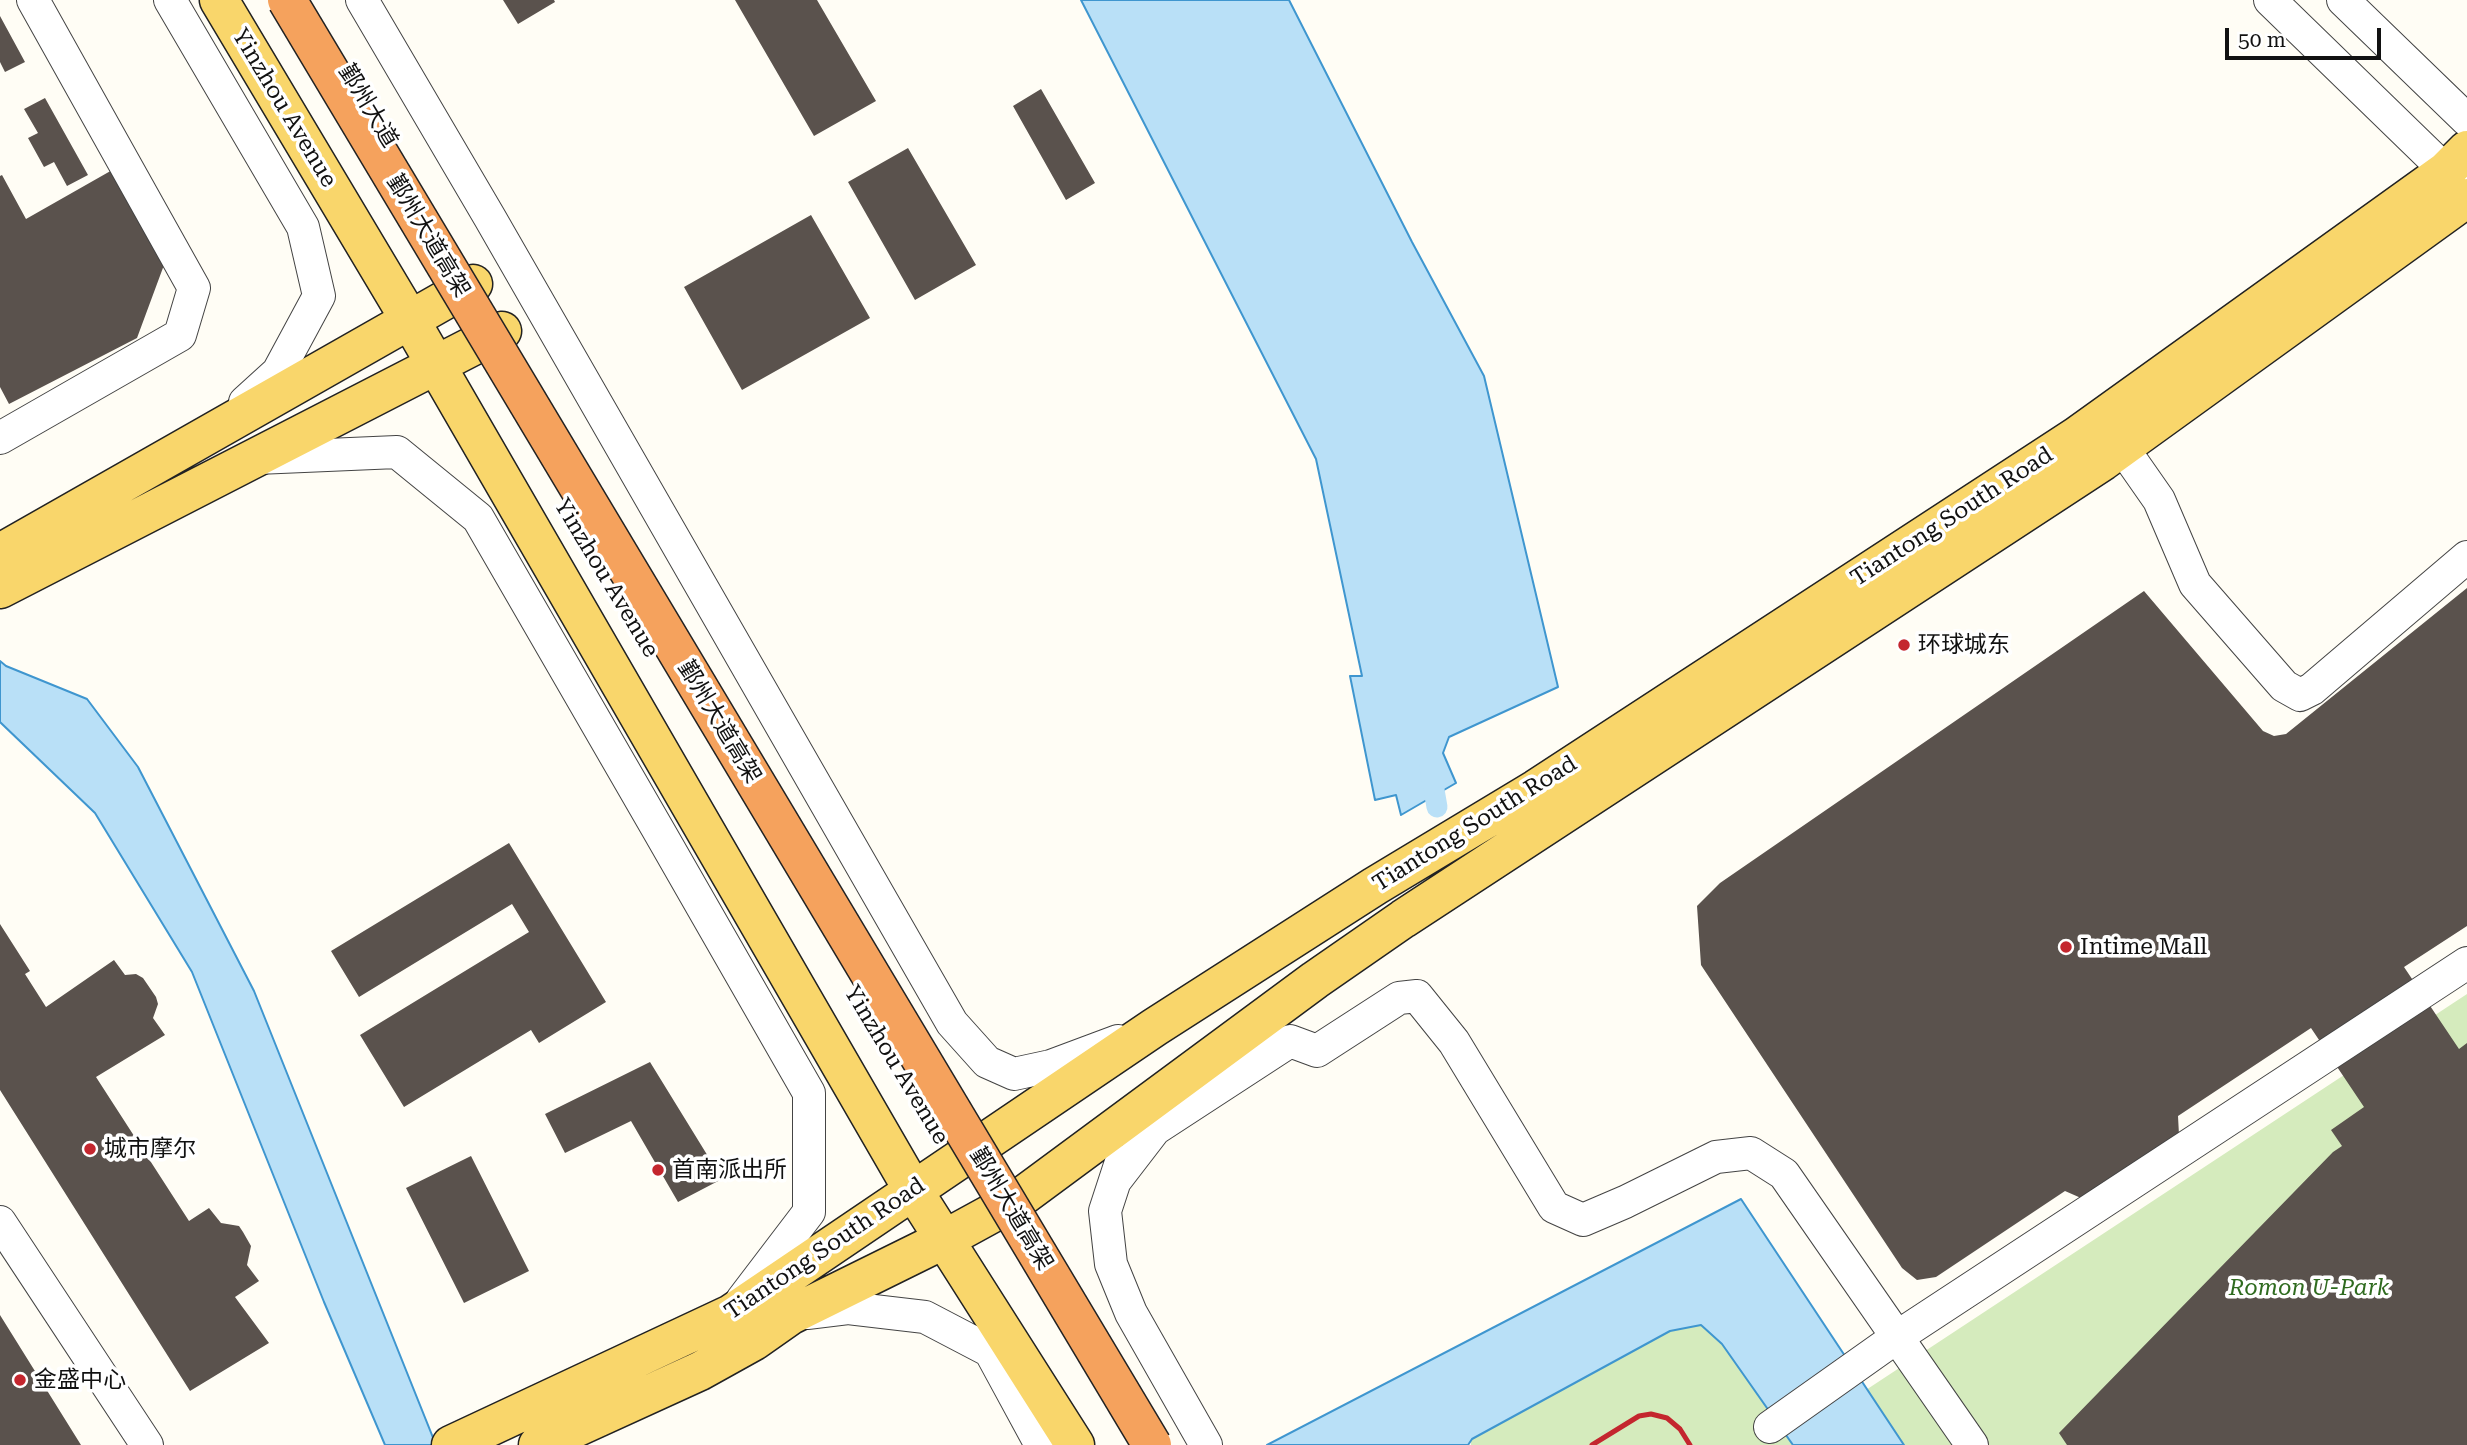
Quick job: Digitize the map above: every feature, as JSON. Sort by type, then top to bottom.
[{"type":"highway","name":"Yinzhou Avenue","points":[[262,0],[1121,1445]]},
{"type":"highway","name":"鄞州大道高架","points":[[287,0],[1152,1445]]},
{"type":"main road","name":"Yinzhou Avenue","points":[[219,0],[410,320],[913,1190],[1075,1445]]},
{"type":"main road","name":"鄞州大道","points":[[306,0],[473,284]]},
{"type":"main road","name":"Tiantong South Road","points":[[451,1445],[731,1314],[1155,1027],[1375,886],[1536,789],[2077,436],[2462,176]]},
{"type":"main road","name":"Tiantong South Road","points":[[538,1445],[700,1371],[754,1341],[791,1315],[945,1239],[1020,1198],[1315,980],[1403,919],[2122,447],[2462,176]]},
{"type":"main road","points":[[0,553],[473,284]]},
{"type":"main road","name":"Yinzhou Avenue","points":[[473,284],[1020,1198],[1172,1445]]},
{"type":"main road","points":[[0,589],[502,331]]},
{"type":"street","points":[[0,438],[180,335],[194,288],[33,0]]},
{"type":"street","name":"Yinzhou Avenue","points":[[170,0],[303,227],[319,296],[278,372],[213,432]]},
{"type":"street","points":[[362,0],[952,1023],[987,1062],[1014,1074],[1051,1066],[1155,1027]]},
{"type":"street","points":[[2270,0],[2462,176]]},
{"type":"street","points":[[2343,0],[2467,120]]},
{"type":"street","points":[[2122,447],[2159,500],[2195,584],[2284,686],[2300,695],[2312,689],[2467,557]]},
{"type":"street","points":[[255,458],[397,452],[478,518],[809,1093],[809,1212],[731,1314]]},
{"type":"street","points":[[1770,1427],[1897,1337],[2467,963]]},
{"type":"street","points":[[1115,1181],[1155,1129],[1290,1041],[1317,1051],[1399,998],[1417,996],[1454,1042],[1554,1208],[1583,1220],[1716,1157],[1751,1153],[1784,1174],[1972,1445]]},
{"type":"street","points":[[1186,1077],[1150,1103],[1123,1154],[1105,1211],[1111,1264],[1131,1313],[1206,1445]]},
{"type":"street","points":[[0,1222],[147,1445]]},
{"type":"street","points":[[791,1315],[848,1308],[925,1317],[990,1352],[1041,1445]]},
{"type":"green space","name":"Romon U-Park","points":[[2467,994],[2467,1445],[1471,1445],[1471,1439],[1670,1331],[1701,1325],[1722,1344],[1790,1440]]},
{"type":"water","points":[[1081,0],[1289,0],[1412,242],[1484,376],[1558,687],[1449,737],[1443,753],[1456,783],[1401,815],[1396,795],[1375,800],[1350,676],[1362,676],[1316,459]]},
{"type":"water","points":[[0,661],[6,666],[87,699],[138,767],[254,991],[436,1445],[385,1445],[324,1302],[192,972],[95,813],[0,722]]},
{"type":"water","points":[[1741,1199],[1904,1445],[1793,1445],[1722,1344],[1701,1325],[1670,1331],[1472,1439],[1468,1445],[1267,1445]]},
{"type":"building","points":[[503,0],[554,0],[555,2],[518,24]]},
{"type":"building","points":[[735,0],[817,0],[876,101],[814,136]]},
{"type":"building","points":[[0,16],[25,62],[5,72],[0,62]]},
{"type":"building","points":[[1041,89],[1095,183],[1066,200],[1013,106]]},
{"type":"building","points":[[45,98],[88,175],[67,186],[54,162],[44,167],[28,138],[38,133],[24,109]]},
{"type":"building","points":[[908,148],[976,265],[915,300],[848,182]]},
{"type":"building","points":[[114,169],[164,265],[137,338],[9,404],[0,387],[0,176],[2,175],[26,219]]},
{"type":"building","points":[[811,215],[870,318],[742,390],[684,287]]},
{"type":"building","name":"Intime Mall","points":[[2467,588],[2467,926],[2404,967],[2459,1049],[2467,1043],[2467,1445],[2067,1445],[2059,1433],[2333,1152],[2342,1146],[2331,1130],[2364,1107],[2311,1028],[2178,1116],[2179,1135],[2081,1198],[2065,1191],[1936,1277],[1917,1280],[1902,1268],[1701,965],[1697,906],[1720,883],[2144,591],[2263,731],[2274,736],[2286,734]]},
{"type":"building","points":[[509,843],[606,1002],[539,1043],[531,1030],[404,1107],[360,1035],[529,932],[512,904],[359,997],[331,951]]},
{"type":"building","name":"城市摩尔","points":[[0,924],[30,971],[25,974],[46,1007],[114,960],[125,975],[136,974],[143,978],[156,997],[158,1004],[153,1018],[165,1035],[96,1077],[189,1221],[209,1208],[221,1223],[239,1226],[243,1232],[251,1246],[247,1265],[259,1281],[235,1297],[269,1343],[190,1391],[0,1090]]},
{"type":"building","points":[[650,1062],[722,1179],[678,1202],[631,1121],[565,1153],[545,1114]]},
{"type":"building","points":[[471,1156],[529,1271],[464,1303],[406,1188]]},
{"type":"building","name":"金盛中心","points":[[0,1315],[81,1445],[0,1445]]},
{"type":"waterway","points":[[1430,767],[1437,807]]},
{"type":"railway","points":[[1592,1445],[1639,1416],[1651,1414],[1667,1418],[1680,1429],[1690,1445]]},
{"type":"place","name":"环球城东","points":[[1904,645]]},
{"type":"place","name":"Intime Mall","points":[[2066,947]]},
{"type":"place","name":"城市摩尔","points":[[90,1149]]},
{"type":"place","name":"首南派出所","points":[[658,1170]]},
{"type":"place","name":"金盛中心","points":[[20,1380]]}]
